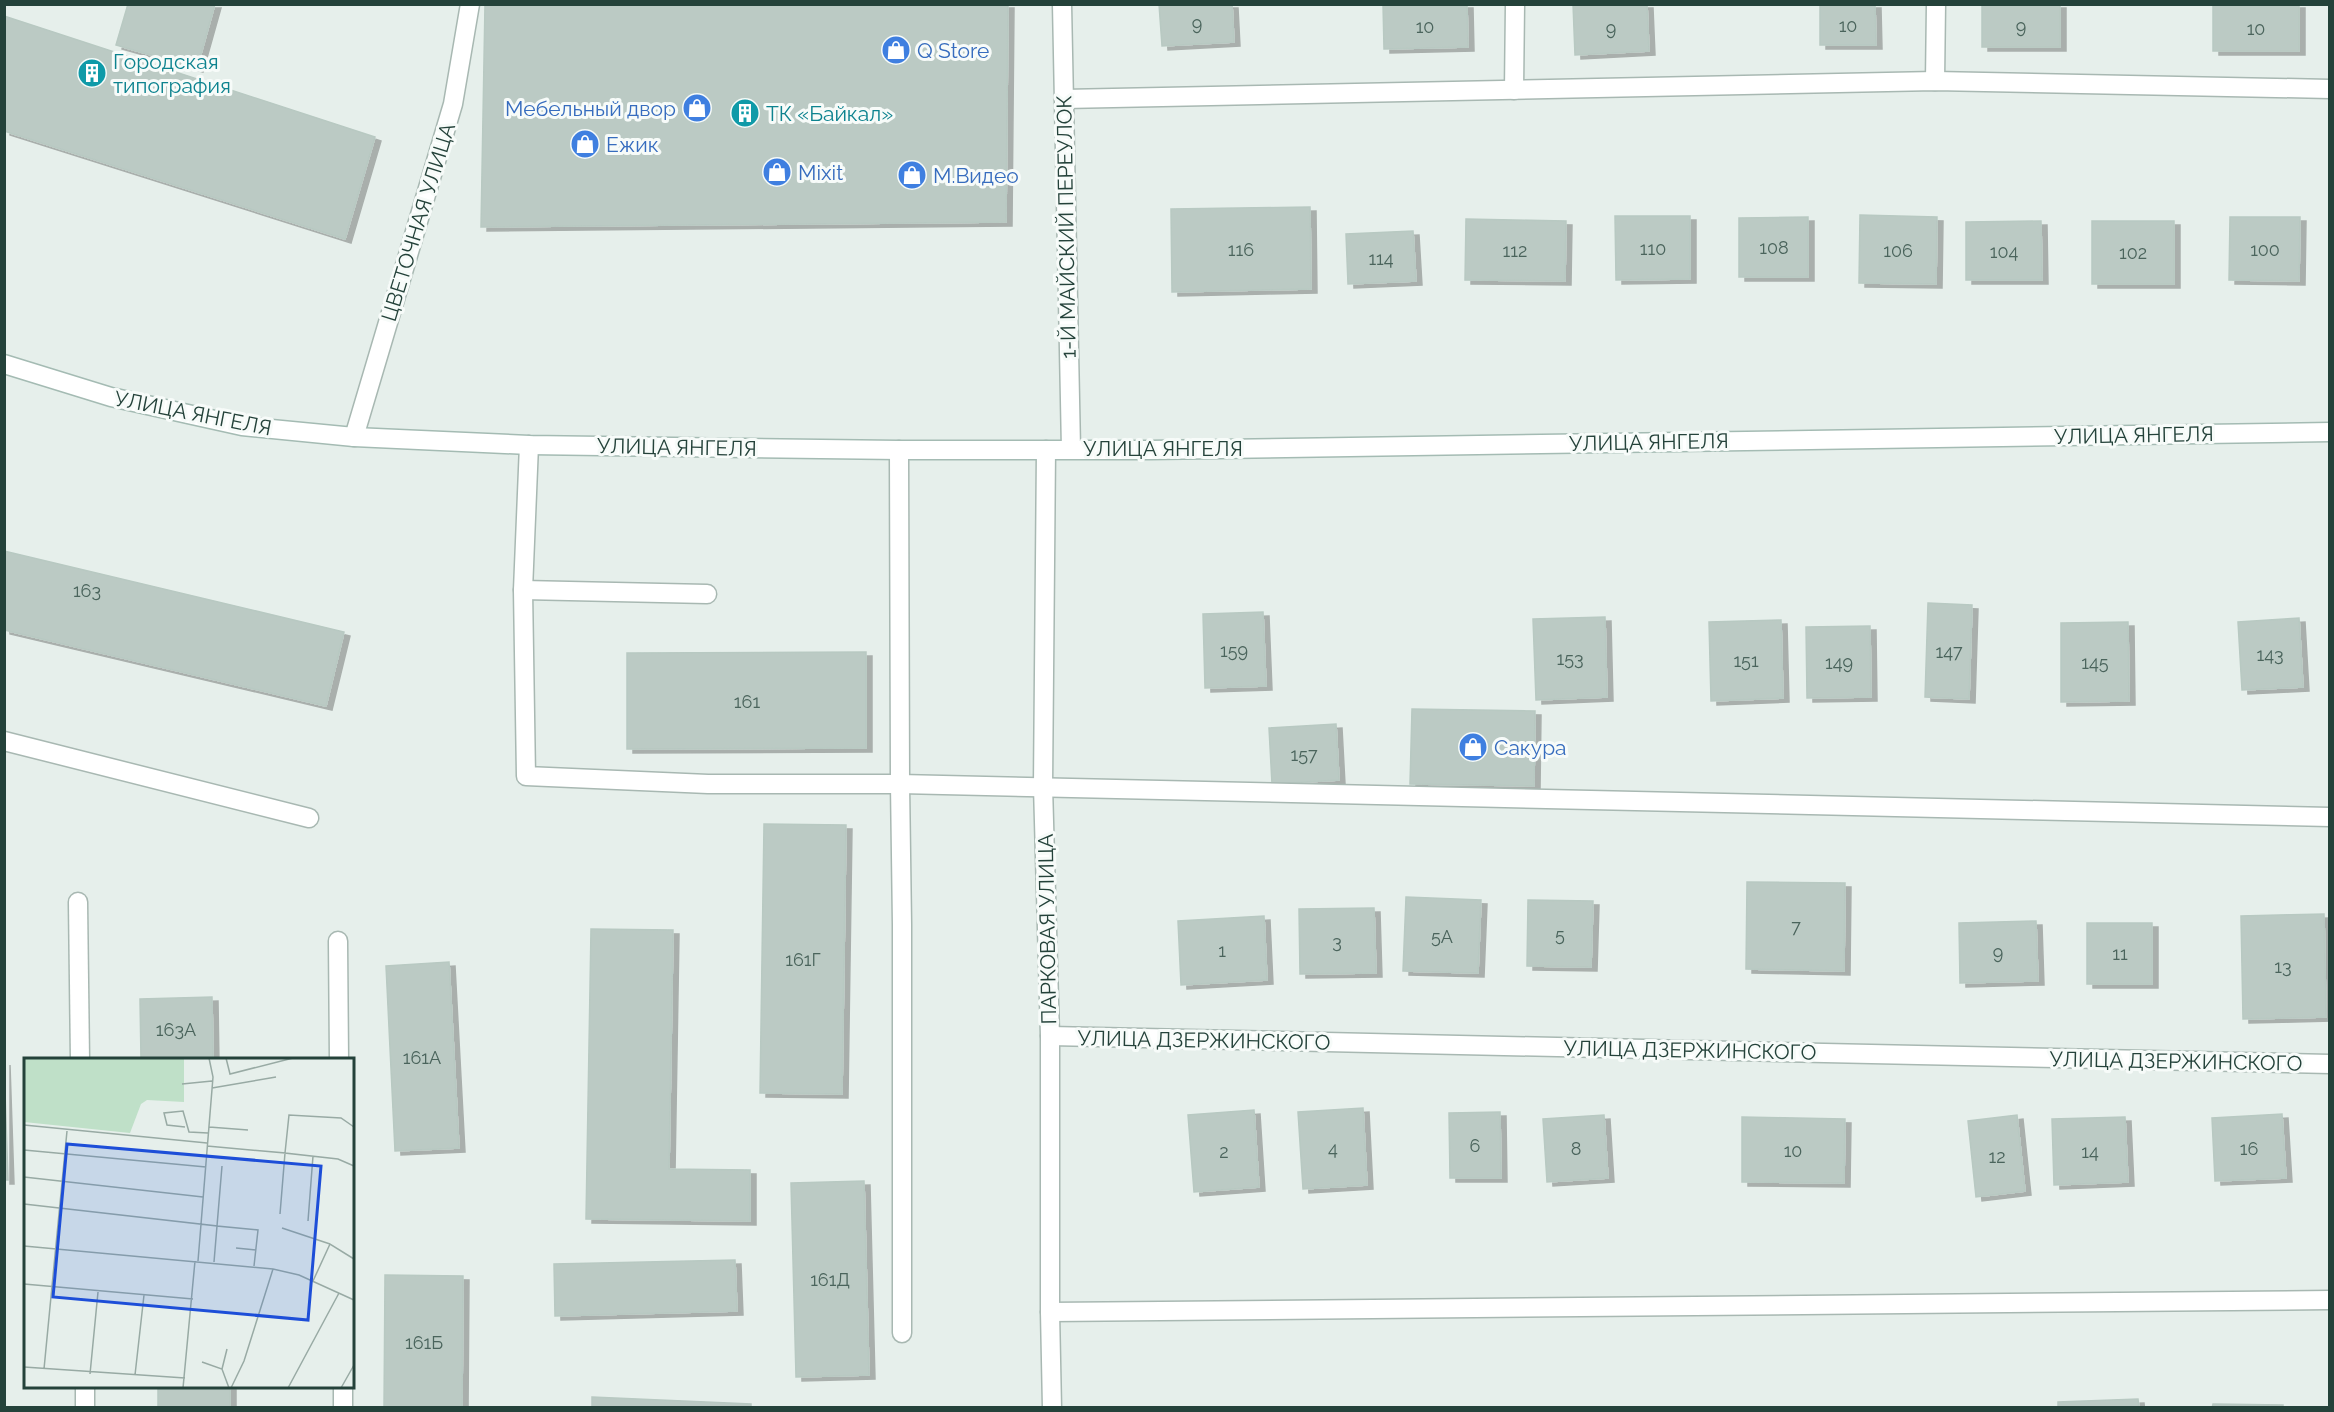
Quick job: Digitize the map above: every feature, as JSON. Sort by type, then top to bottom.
[{"type":"street","name":"ЦВЕТОЧНАЯ УЛИЦА","points":[[354,437],[453,104],[470,4]]},
{"type":"street","name":"1-Й МАЙСКИЙ ПЕРЕУЛОК","points":[[1062,4],[1071,449]]},
{"type":"street","points":[[1514,90],[1515,4]]},
{"type":"street","points":[[1935,81],[1936,4]]},
{"type":"street","points":[[1064,99],[1935,81],[2330,89]]},
{"type":"street","name":"УЛИЦА ЯНГЕЛЯ","points":[[4,364],[111,397],[242,426],[354,437],[529,445],[1046,450],[2330,432]]},
{"type":"street","points":[[529,445],[523,590],[525,776],[708,784],[1043,786],[2330,817]]},
{"type":"street","points":[[899,450],[902,1333]]},
{"type":"street","name":"ПАРКОВАЯ УЛИЦА","points":[[1046,450],[1043,786],[1050,1036],[1052,1407]]},
{"type":"street","points":[[523,590],[706,594]]},
{"type":"street","points":[[4,741],[309,818]]},
{"type":"street","points":[[78,902],[80,1058]]},
{"type":"street","points":[[338,941],[339,1058]]},
{"type":"street","name":"УЛИЦА ДЗЕРЖИНСКОГО","points":[[1050,1036],[2330,1064]]},
{"type":"street","points":[[1050,1312],[2330,1300]]},
{"type":"street","points":[[85,1388],[85,1407]]},
{"type":"street","points":[[343,1388],[343,1407]]},
{"type":"building","points":[[128,4],[215,4],[197,68],[116,45]]},
{"type":"building","name":"ТК «Байкал»","points":[[485,4],[1008,4],[1006,222],[481,227]]},
{"type":"building","points":[[1159,4],[1232,4],[1234,42],[1162,46]]},
{"type":"building","points":[[1383,4],[1467,4],[1468,47],[1384,49]]},
{"type":"building","points":[[1573,4],[1647,4],[1649,51],[1575,55]]},
{"type":"building","points":[[1820,4],[1875,4],[1876,45],[1820,45]]},
{"type":"building","points":[[1982,4],[2060,4],[2060,47],[1982,47]]},
{"type":"building","points":[[2213,4],[2299,4],[2299,51],[2213,51]]},
{"type":"building","name":"Городская типография","points":[[4,16],[375,137],[345,239],[4,131]]},
{"type":"building","points":[[1310,207],[1311,289],[1172,292],[1171,209]]},
{"type":"building","points":[[1860,215],[1937,217],[1936,284],[1859,283]]},
{"type":"building","points":[[1615,216],[1690,216],[1690,279],[1616,280]]},
{"type":"building","points":[[1808,217],[1808,277],[1739,277],[1739,218]]},
{"type":"building","points":[[2230,217],[2300,217],[2299,281],[2229,280]]},
{"type":"building","points":[[1466,219],[1566,221],[1565,281],[1465,280]]},
{"type":"building","points":[[2041,221],[2042,280],[1966,280],[1966,222]]},
{"type":"building","points":[[2092,221],[2174,221],[2174,284],[2092,284]]},
{"type":"building","points":[[1413,231],[1416,281],[1348,284],[1346,234]]},
{"type":"building","points":[[4,551],[344,632],[326,706],[4,630]]},
{"type":"building","points":[[1928,603],[1972,605],[1969,699],[1925,697]]},
{"type":"building","points":[[1263,612],[1266,686],[1205,688],[1203,614]]},
{"type":"building","points":[[1605,617],[1607,697],[1536,700],[1533,619]]},
{"type":"building","points":[[2299,618],[2303,687],[2242,690],[2238,622]]},
{"type":"building","points":[[1781,620],[1783,698],[1711,701],[1709,622]]},
{"type":"building","points":[[2128,622],[2129,701],[2061,702],[2061,623]]},
{"type":"building","points":[[1870,626],[1871,697],[1807,698],[1806,627]]},
{"type":"building","points":[[866,652],[866,748],[627,749],[627,653]]},
{"type":"building","name":"Сакура","points":[[1412,709],[1535,711],[1534,786],[1410,784]]},
{"type":"building","points":[[1336,724],[1339,780],[1272,784],[1269,728]]},
{"type":"building","points":[[764,824],[846,825],[842,1094],[760,1093]]},
{"type":"building","points":[[1747,882],[1845,883],[1844,971],[1746,969]]},
{"type":"building","points":[[1406,897],[1481,900],[1478,973],[1403,971]]},
{"type":"building","points":[[1528,900],[1593,901],[1591,967],[1527,966]]},
{"type":"building","points":[[1374,908],[1376,973],[1300,974],[1299,909]]},
{"type":"building","points":[[2324,914],[2326,1017],[2243,1019],[2241,916]]},
{"type":"building","points":[[1264,916],[1267,980],[1181,985],[1178,921]]},
{"type":"building","points":[[2036,921],[2038,981],[1960,983],[1959,923]]},
{"type":"building","points":[[2087,923],[2152,923],[2152,984],[2087,984]]},
{"type":"building","points":[[591,929],[673,930],[669,1169],[750,1170],[750,1221],[586,1219]]},
{"type":"building","points":[[449,962],[459,1148],[395,1151],[386,966]]},
{"type":"building","points":[[212,997],[213,1058],[141,1058],[140,999]]},
{"type":"building","points":[[4,1061],[8,1180],[4,1180]]},
{"type":"building","points":[[1363,1108],[1367,1185],[1303,1189],[1298,1112]]},
{"type":"building","points":[[1254,1110],[1259,1187],[1194,1192],[1188,1115]]},
{"type":"building","points":[[1500,1112],[1501,1178],[1450,1178],[1449,1113]]},
{"type":"building","points":[[2282,1114],[2286,1178],[2215,1181],[2212,1118]]},
{"type":"building","points":[[1604,1115],[1608,1178],[1547,1182],[1543,1119]]},
{"type":"building","points":[[2017,1115],[2025,1191],[1976,1197],[1968,1121]]},
{"type":"building","points":[[1742,1117],[1845,1119],[1844,1183],[1742,1182]]},
{"type":"building","points":[[2125,1117],[2128,1182],[2054,1185],[2052,1119]]},
{"type":"building","points":[[864,1181],[869,1375],[796,1377],[791,1183]]},
{"type":"building","points":[[735,1260],[737,1311],[555,1316],[554,1264]]},
{"type":"building","points":[[385,1275],[463,1276],[462,1408],[384,1408]]},
{"type":"building","points":[[158,1388],[230,1388],[230,1408],[158,1408]]},
{"type":"building","points":[[592,1397],[751,1404],[751,1408],[592,1408]]},
{"type":"building","points":[[2138,1399],[2139,1408],[2058,1408],[2058,1402]]},
{"type":"building","points":[[2213,1404],[2283,1405],[2283,1408],[2212,1408]]},
{"type":"place","name":"Q Store","points":[[896,50]]},
{"type":"place","name":"Городская типография","points":[[92,73]]},
{"type":"place","name":"Мебельный двор","points":[[697,108]]},
{"type":"place","name":"ТК «Байкал»","points":[[745,113]]},
{"type":"place","name":"Ежик","points":[[585,144]]},
{"type":"place","name":"Mixit","points":[[777,172]]},
{"type":"place","name":"М.Видео","points":[[912,175]]},
{"type":"place","name":"Сакура","points":[[1473,747]]}]
